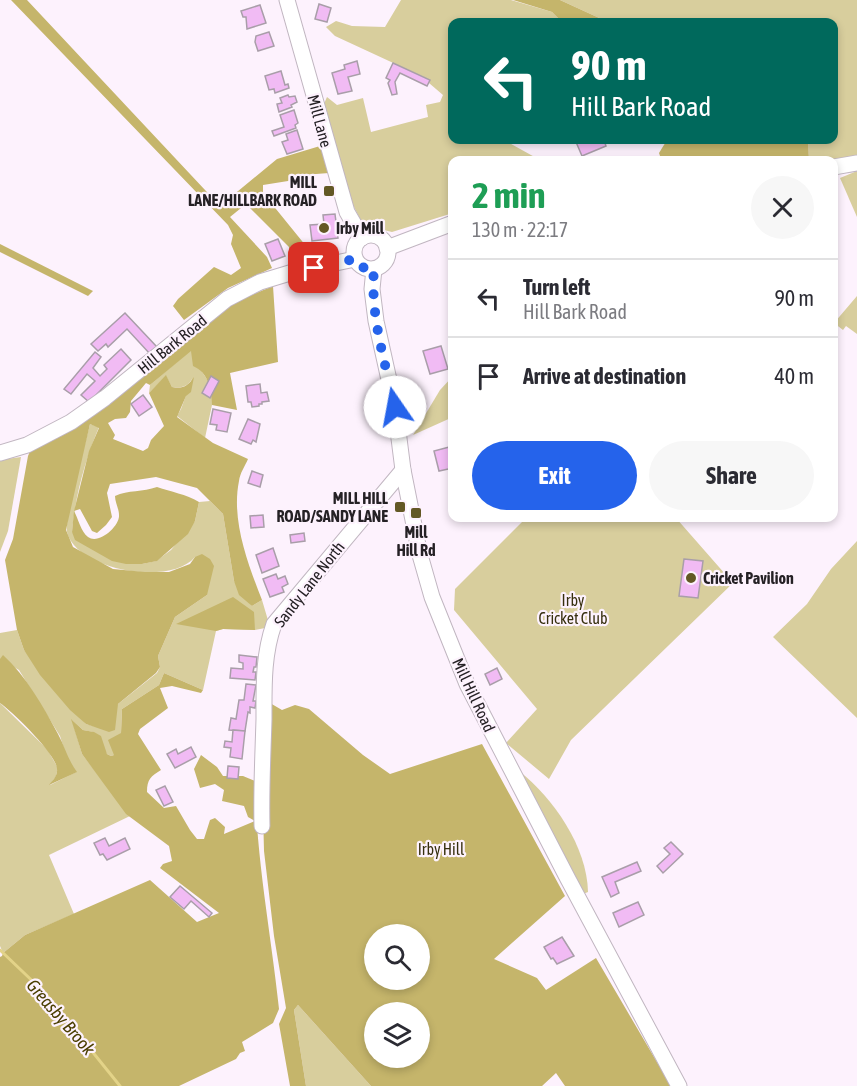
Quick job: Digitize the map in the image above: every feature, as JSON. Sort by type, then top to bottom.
[{"type":"street","name":"Mill Lane","points":[[286,0],[346,212],[362,238]]},
{"type":"street","points":[[838,166],[857,163]]},
{"type":"street","points":[[387,248],[448,225]]},
{"type":"street","points":[[377,237],[387,248],[386,259],[374,269],[364,268],[355,259],[355,246],[362,238],[377,237]]},
{"type":"street","name":"Hill Bark Road","points":[[0,453],[27,445],[79,417],[226,299],[260,282],[293,272],[355,259]]},
{"type":"street","name":"Mill Hill Road","points":[[374,269],[372,289],[376,321],[395,407],[403,470],[426,576],[467,684],[568,879],[680,1086]]},
{"type":"street","name":"Sandy Lane North","points":[[262,826],[264,686],[267,643],[274,624],[403,470]]},
{"type":"green space","points":[[11,0],[27,0],[220,206],[277,159],[320,146],[329,173],[303,175],[288,181],[263,185],[263,193],[306,246],[309,261],[290,263],[289,247],[246,204],[230,217],[267,257],[272,268],[228,288],[184,320],[173,306],[178,299],[214,267],[231,275],[241,268],[231,244],[233,235],[228,225]]},
{"type":"green space","points":[[401,0],[511,0],[552,12],[558,18],[448,18],[448,144],[511,144],[533,156],[448,156],[448,215],[392,232],[363,225],[352,203],[323,106],[327,97],[337,105],[363,98],[371,132],[428,117],[426,105],[440,102],[443,95],[429,83],[430,80],[335,36],[326,27],[336,21],[352,26],[385,27]]},
{"type":"green space","points":[[513,0],[560,0],[599,18],[558,18],[552,12]]},
{"type":"green space","points":[[560,0],[857,0],[857,157],[838,159],[838,156],[809,156],[808,144],[838,144],[838,18],[599,18]]},
{"type":"green space","points":[[665,144],[808,144],[809,156],[660,156],[659,153]]},
{"type":"green space","points":[[857,171],[857,217],[840,178]]},
{"type":"green space","points":[[0,244],[93,291],[88,296],[0,252]]},
{"type":"green space","points":[[273,286],[278,362],[230,373],[237,410],[212,405],[208,382],[203,373],[193,366],[191,351],[150,385],[146,383],[131,401],[130,412],[126,418],[115,419],[108,423],[115,435],[113,439],[143,451],[148,448],[151,440],[164,426],[149,393],[166,375],[172,387],[176,388],[190,383],[194,377],[191,392],[186,396],[177,417],[213,443],[248,459],[241,472],[237,511],[246,557],[262,600],[252,606],[239,595],[234,581],[223,514],[197,488],[156,477],[110,484],[107,493],[112,517],[97,533],[92,531],[80,509],[74,511],[89,451],[99,428],[90,424],[66,530],[73,547],[113,569],[169,572],[190,564],[195,557],[202,554],[210,559],[214,566],[207,595],[175,617],[158,656],[160,667],[156,673],[118,704],[115,730],[109,732],[86,724],[70,710],[40,675],[24,650],[17,630],[5,560],[13,539],[28,456],[31,449],[221,308]]},
{"type":"green space","points":[[857,296],[857,334],[846,326],[843,330],[838,326],[838,318]]},
{"type":"green space","points":[[191,350],[211,385],[212,405],[205,438],[177,416],[192,379],[184,386],[172,387],[166,376],[149,393],[150,385]]},
{"type":"green space","points":[[448,381],[448,419],[413,435],[440,390]]},
{"type":"green space","points":[[90,424],[99,427],[81,479],[72,532],[142,564],[156,561],[171,550],[195,521],[199,502],[210,501],[223,514],[234,581],[252,606],[262,600],[270,627],[255,630],[223,629],[216,631],[203,690],[164,673],[159,685],[122,709],[121,733],[114,755],[107,754],[93,732],[83,730],[72,720],[82,754],[130,816],[49,855],[74,914],[25,935],[3,953],[0,946],[0,703],[47,749],[58,768],[50,785],[76,772],[67,758],[60,736],[19,670],[0,659],[0,633],[17,630],[24,650],[86,724],[97,727],[118,704],[157,673],[160,667],[158,656],[175,617],[207,595],[195,557],[183,566],[166,571],[125,570],[105,565],[87,556],[74,545],[67,532],[67,525]]},
{"type":"green space","points":[[21,457],[8,531],[0,552],[0,460]]},
{"type":"green space","points":[[157,487],[199,502],[195,521],[188,534],[157,561],[142,564],[112,561],[75,540],[72,532],[74,511],[86,535],[93,539],[108,533],[116,524],[119,515],[115,496],[120,494]]},
{"type":"green space","name":"Irby Cricket Club","points":[[522,522],[680,522],[733,583],[571,740],[549,779],[506,743],[537,709],[454,610],[455,589]]},
{"type":"green space","points":[[857,541],[857,718],[773,637],[807,604],[831,569]]},
{"type":"green space","points":[[233,597],[254,612],[255,630],[223,629],[216,631],[176,624]]},
{"type":"green space","points":[[3,655],[27,682],[40,702],[77,772],[49,785],[57,774],[50,754],[33,734],[0,703],[0,659]]},
{"type":"green space","points":[[164,673],[203,690],[201,693],[172,686],[160,688],[168,708],[140,729],[138,734],[161,770],[150,778],[147,792],[164,808],[176,806],[197,839],[204,839],[210,820],[215,818],[225,827],[224,834],[255,821],[248,817],[244,806],[222,801],[224,790],[215,784],[200,788],[194,769],[201,755],[217,767],[223,776],[243,776],[255,781],[261,867],[279,1009],[273,1023],[242,1042],[245,1051],[240,1053],[236,1059],[179,1086],[0,1086],[0,957],[25,935],[150,880],[197,922],[219,913],[160,868],[163,864],[172,861],[169,846],[126,814],[82,754],[71,719],[83,730],[101,736],[107,754],[114,755],[108,740],[121,733],[122,709],[159,685]]},
{"type":"green space","name":"Irby Hill","points":[[270,703],[282,710],[295,705],[309,709],[363,755],[390,774],[482,744],[565,896],[494,959],[537,978],[546,990],[596,958],[671,1086],[565,1086],[556,1073],[542,1086],[371,1086],[298,1005],[294,1010],[306,1086],[290,1086],[279,1024],[286,1008],[274,936],[264,851],[263,811]]},
{"type":"green space","points":[[519,771],[544,795],[566,824],[582,857],[588,892],[583,894]]},
{"type":"green space","points":[[298,1005],[371,1086],[306,1086],[294,1010]]},
{"type":"building","points":[[319,4],[331,8],[327,22],[315,19]]},
{"type":"building","points":[[260,5],[266,23],[247,29],[246,17],[243,17],[241,11]]},
{"type":"building","points":[[269,32],[274,46],[258,51],[256,36]]},
{"type":"building","points":[[357,61],[360,74],[348,77],[352,91],[338,94],[332,73],[345,69],[344,65]]},
{"type":"building","points":[[393,63],[430,80],[427,86],[400,73],[395,82],[397,94],[392,95],[388,83],[390,80],[386,78]]},
{"type":"building","points":[[281,71],[285,85],[288,84],[289,88],[275,93],[274,89],[269,90],[265,76]]},
{"type":"building","points":[[288,95],[289,97],[295,96],[297,102],[291,105],[292,107],[279,112],[277,104],[282,103],[280,98]]},
{"type":"building","points":[[294,110],[298,123],[295,125],[296,128],[274,136],[272,131],[284,127],[280,115]]},
{"type":"building","points":[[297,130],[303,149],[287,154],[282,142],[288,140],[286,134]]},
{"type":"building","points":[[577,144],[605,144],[606,146],[582,156]]},
{"type":"building","name":"Irby Mill","points":[[335,214],[338,238],[312,241],[310,225],[324,224],[323,215]]},
{"type":"building","points":[[278,239],[285,256],[272,261],[265,244]]},
{"type":"building","points":[[125,313],[157,347],[150,354],[127,329],[108,347],[106,344],[98,351],[91,344]]},
{"type":"building","points":[[441,346],[448,369],[430,374],[423,351]]},
{"type":"building","points":[[121,349],[131,360],[89,402],[81,395],[95,381],[87,374],[71,394],[64,389],[95,352],[101,357],[93,368],[100,376],[107,369],[104,365]]},
{"type":"building","points":[[211,376],[219,381],[210,398],[202,393]]},
{"type":"building","points":[[260,384],[261,393],[267,392],[269,401],[252,407],[251,402],[248,402],[246,386]]},
{"type":"building","points":[[143,395],[152,407],[139,416],[131,404]]},
{"type":"building","points":[[213,409],[231,413],[227,432],[216,430],[217,425],[210,424]]},
{"type":"building","points":[[248,419],[260,424],[256,442],[253,440],[251,444],[239,439]]},
{"type":"building","points":[[448,447],[448,469],[439,471],[434,451]]},
{"type":"building","points":[[252,471],[263,475],[260,487],[248,483]]},
{"type":"building","points":[[263,515],[264,527],[251,528],[250,516]]},
{"type":"building","points":[[304,533],[305,541],[291,543],[290,535]]},
{"type":"building","points":[[273,548],[279,566],[262,573],[256,555]]},
{"type":"building","name":"Cricket Pavilion","points":[[684,559],[703,561],[698,598],[679,596]]},
{"type":"building","points":[[276,574],[278,579],[285,576],[288,584],[282,587],[284,592],[270,597],[263,579]]},
{"type":"building","points":[[239,655],[257,657],[253,672],[256,672],[255,680],[230,678],[231,668],[243,669],[243,663],[239,662]]},
{"type":"building","points":[[497,668],[502,679],[490,685],[485,674]]},
{"type":"building","points":[[246,684],[256,685],[253,701],[256,701],[255,708],[250,707],[245,731],[229,730],[231,718],[236,719],[239,700],[244,700]]},
{"type":"building","points":[[233,730],[245,731],[242,759],[230,757],[231,748],[224,747],[225,741],[232,742]]},
{"type":"building","points":[[191,747],[196,757],[175,768],[167,754],[176,749],[178,754]]},
{"type":"building","points":[[228,766],[239,767],[238,779],[227,778]]},
{"type":"building","points":[[165,786],[173,802],[164,806],[156,790]]},
{"type":"building","points":[[105,838],[109,846],[125,838],[130,849],[107,860],[103,854],[100,855],[94,843]]},
{"type":"building","points":[[671,842],[683,854],[663,873],[657,866],[670,854],[664,848]]},
{"type":"building","points":[[637,862],[641,871],[615,882],[619,893],[611,897],[602,877]]},
{"type":"building","points":[[180,886],[212,913],[209,917],[191,901],[184,909],[170,897]]},
{"type":"building","points":[[638,902],[644,915],[619,927],[613,913]]},
{"type":"building","points":[[562,937],[574,956],[557,964],[544,947]]},
{"type":"waterway","name":"Greasby Brook","points":[[0,950],[45,993],[120,1086]]},
{"type":"place","name":"MILL LANE/HILLBARK ROAD","points":[[329,191]]},
{"type":"place","name":"Irby Mill","points":[[324,228]]},
{"type":"place","name":"MILL HILL ROAD/SANDY LANE","points":[[400,507]]},
{"type":"place","name":"Mill Hill Rd","points":[[416,513]]},
{"type":"place","name":"Cricket Pavilion","points":[[691,578]]},
{"type":"route","points":[[314,268],[355,259],[364,268],[374,269],[372,289],[376,321],[395,407]]}]
